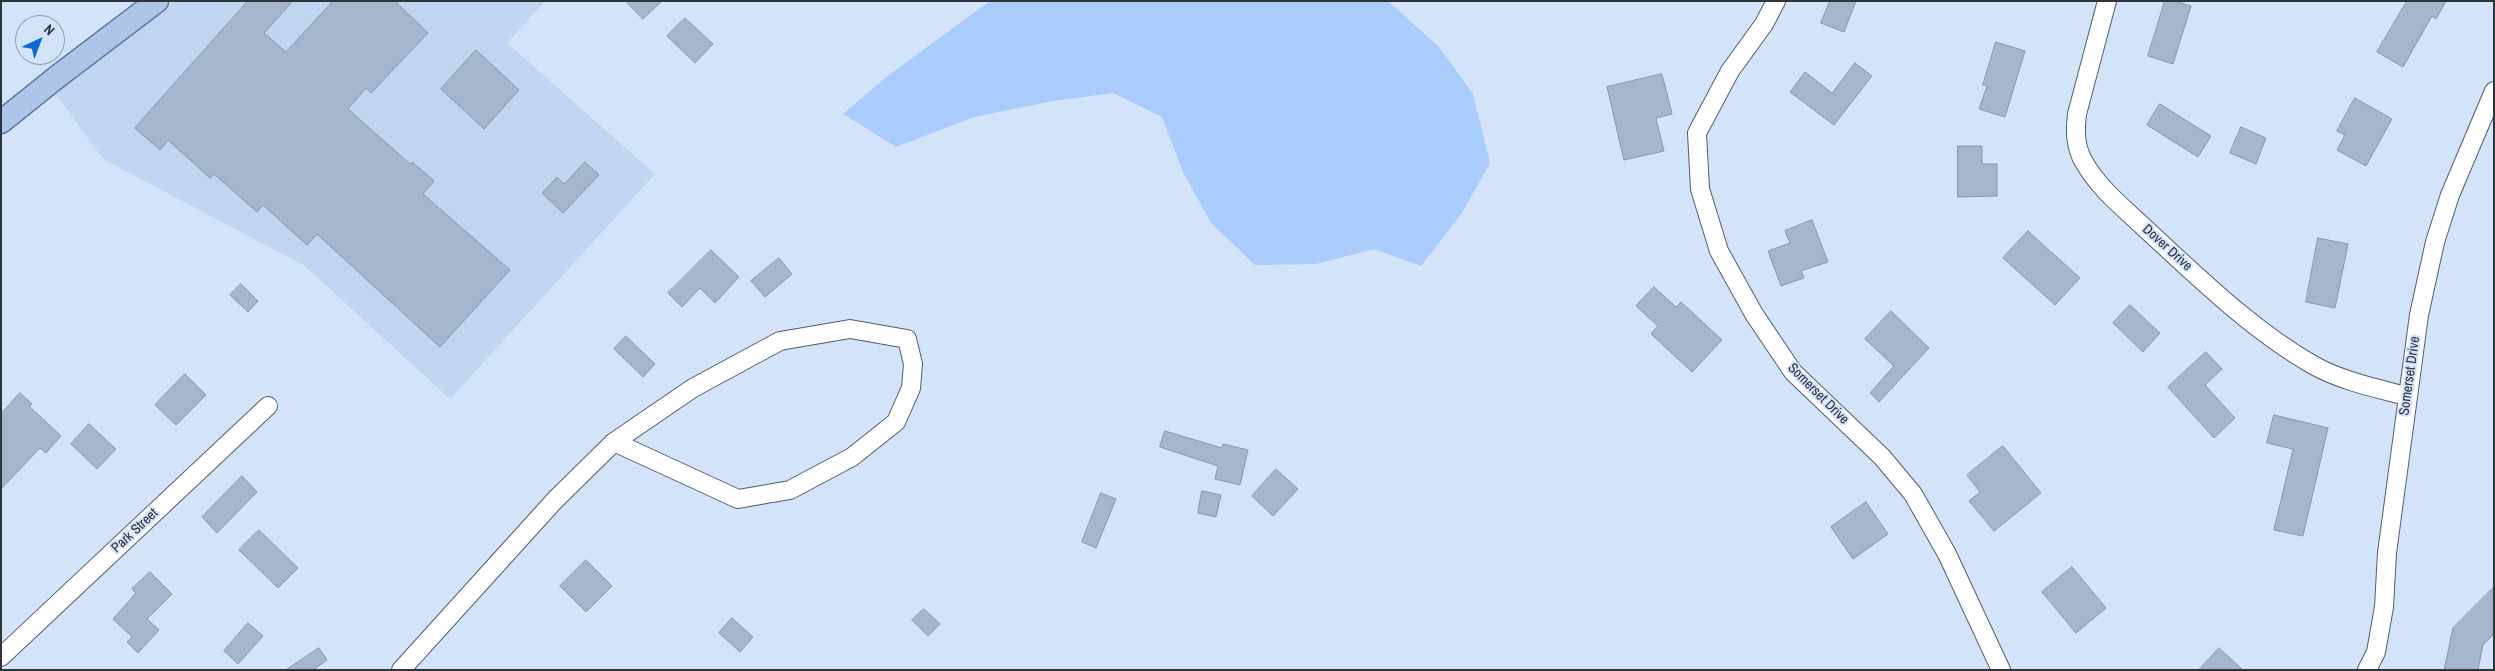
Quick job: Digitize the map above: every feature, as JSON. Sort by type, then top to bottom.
[{"type":"main road","points":[[1,122],[157,1]]},
{"type":"street","name":"Somerset Drive","points":[[1776,1],[1764,24],[1730,71],[1697,132],[1700,189],[1719,252],[1754,314],[1793,372],[1882,457],[1913,494],[1946,554],[2001,670]]},
{"type":"street","name":"Dover Drive","points":[[2107,1],[2080,106],[2076,130],[2077,146],[2092,175],[2115,200],[2178,259],[2243,315],[2285,347],[2314,365],[2342,378],[2406,396]]},
{"type":"street","name":"Somerset Drive","points":[[2367,670],[2376,652],[2384,607],[2387,553],[2406,396],[2419,315],[2435,242],[2450,195],[2494,91]]},
{"type":"street","points":[[401,670],[556,500],[614,442],[694,388],[780,341],[850,330],[906,339],[913,364],[911,388],[896,422],[852,457],[790,490],[738,499],[614,442]]},
{"type":"street","name":"Park Street","points":[[1,656],[268,406]]},
{"type":"shaded area","points":[[175,1],[545,1],[507,43],[655,174],[450,399],[305,266],[103,159],[52,89]]},
{"type":"shaded area","points":[[990,1],[1388,1],[1439,47],[1473,94],[1490,163],[1462,213],[1421,266],[1374,249],[1316,264],[1255,265],[1211,223],[1183,172],[1162,117],[1113,93],[1053,101],[974,117],[896,147],[843,114],[889,75]]},
{"type":"building","points":[[248,1],[293,1],[264,33],[286,52],[333,1],[395,1],[428,33],[371,93],[366,88],[348,109],[410,164],[412,162],[434,181],[423,194],[510,270],[440,347],[317,234],[307,245],[263,205],[257,212],[214,174],[210,178],[168,140],[160,150],[135,128]]},
{"type":"building","points":[[626,1],[662,1],[643,19]]},
{"type":"building","points":[[1830,1],[1856,1],[1844,32],[1821,23]]},
{"type":"building","points":[[2165,1],[2174,1],[2191,6],[2173,64],[2148,56]]},
{"type":"building","points":[[2407,1],[2446,1],[2436,19],[2432,16],[2403,67],[2377,52]]},
{"type":"building","points":[[685,18],[713,44],[695,63],[667,36]]},
{"type":"building","points":[[1996,42],[2025,51],[2005,117],[1979,109],[1987,86],[1983,85]]},
{"type":"building","points":[[476,50],[519,90],[484,129],[441,89]]},
{"type":"building","points":[[1855,63],[1872,76],[1834,125],[1790,92],[1805,72],[1832,93]]},
{"type":"building","points":[[1662,74],[1672,114],[1656,118],[1664,151],[1624,160],[1607,87]]},
{"type":"building","points":[[2355,98],[2392,119],[2366,166],[2337,150],[2345,135],[2337,131]]},
{"type":"building","points":[[2160,104],[2211,136],[2198,157],[2147,125]]},
{"type":"building","points":[[2241,127],[2266,138],[2256,164],[2230,153]]},
{"type":"building","points":[[1958,146],[1982,146],[1982,164],[1997,164],[1997,196],[1958,197]]},
{"type":"building","points":[[585,162],[599,175],[563,213],[542,193],[557,177],[564,184]]},
{"type":"building","points":[[1812,220],[1828,262],[1801,271],[1804,278],[1781,286],[1768,251],[1790,243],[1785,231]]},
{"type":"building","points":[[2028,231],[2080,278],[2055,305],[2003,258]]},
{"type":"building","points":[[2318,238],[2348,244],[2335,308],[2306,302]]},
{"type":"building","points":[[711,250],[739,277],[715,303],[700,288],[682,307],[668,293]]},
{"type":"building","points":[[779,258],[792,274],[765,297],[751,281]]},
{"type":"building","points":[[241,284],[258,301],[248,312],[230,295]]},
{"type":"building","points":[[1654,287],[1676,307],[1681,302],[1722,340],[1692,372],[1651,334],[1658,326],[1636,306]]},
{"type":"building","points":[[2130,305],[2160,333],[2143,352],[2113,323]]},
{"type":"building","points":[[1891,311],[1929,348],[1879,402],[1870,393],[1894,366],[1865,339]]},
{"type":"building","points":[[626,336],[655,364],[643,377],[614,349]]},
{"type":"building","points":[[2206,352],[2222,369],[2205,385],[2235,418],[2214,438],[2168,387]]},
{"type":"building","points":[[185,374],[206,395],[176,425],[155,405]]},
{"type":"building","points":[[20,393],[32,404],[29,406],[61,436],[46,453],[40,448],[1,489],[1,414]]},
{"type":"building","points":[[2274,415],[2328,428],[2303,536],[2274,530],[2293,449],[2267,443]]},
{"type":"building","points":[[89,424],[116,449],[97,469],[71,444]]},
{"type":"building","points":[[1165,431],[1222,448],[1223,444],[1248,450],[1240,485],[1215,479],[1218,466],[1160,447]]},
{"type":"building","points":[[2003,446],[2041,493],[1994,531],[1969,501],[1980,492],[1967,475]]},
{"type":"building","points":[[1276,469],[1298,489],[1273,516],[1252,496]]},
{"type":"building","points":[[242,476],[257,492],[217,533],[202,517]]},
{"type":"building","points":[[1202,491],[1221,495],[1216,517],[1198,513]]},
{"type":"building","points":[[1101,493],[1116,499],[1096,548],[1082,542]]},
{"type":"building","points":[[1866,502],[1888,534],[1853,559],[1831,527]]},
{"type":"building","points":[[259,530],[298,568],[278,588],[239,550]]},
{"type":"building","points":[[586,560],[612,586],[586,612],[560,586]]},
{"type":"building","points":[[2072,567],[2106,608],[2076,633],[2042,592]]},
{"type":"building","points":[[150,572],[172,594],[147,619],[159,630],[138,653],[127,642],[132,637],[113,619],[136,593],[132,589]]},
{"type":"building","points":[[2494,587],[2494,634],[2483,645],[2478,670],[2444,670],[2453,628]]},
{"type":"building","points":[[924,609],[940,624],[928,636],[912,620]]},
{"type":"building","points":[[732,618],[753,637],[740,652],[719,633]]},
{"type":"building","points":[[248,623],[263,636],[238,664],[224,651]]},
{"type":"building","points":[[319,648],[327,660],[313,670],[286,670]]},
{"type":"building","points":[[2219,648],[2243,670],[2199,670]]}]
